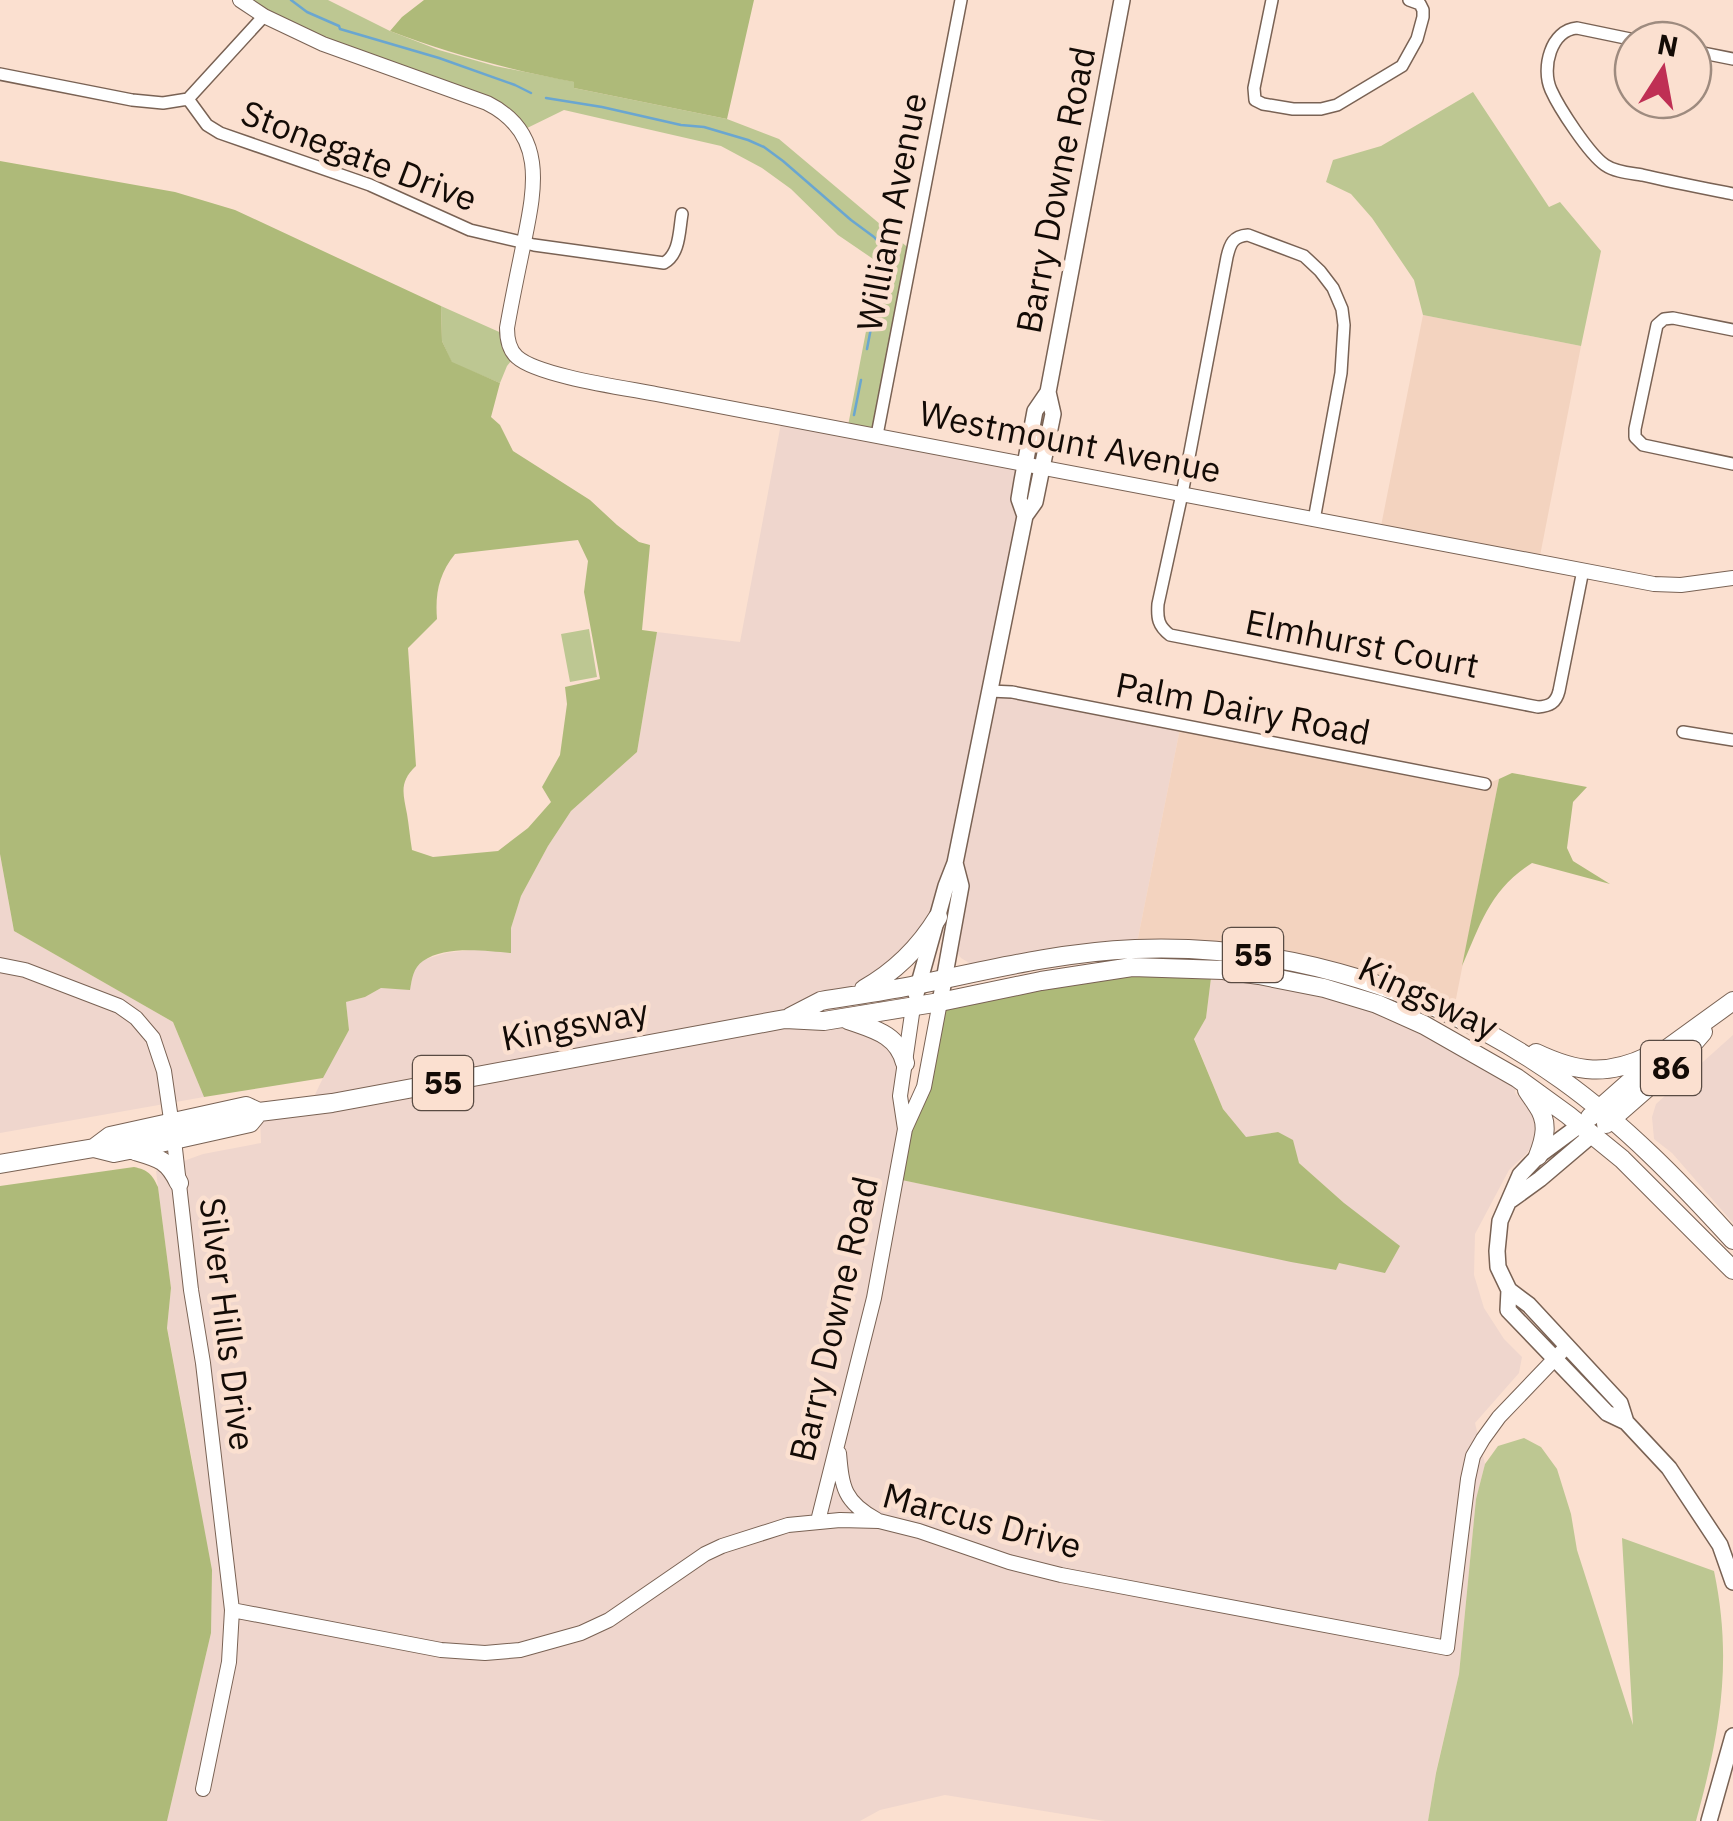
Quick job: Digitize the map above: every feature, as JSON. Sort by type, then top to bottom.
[{"type":"main road","name":"Barry Downe Road","points":[[1025,516],[1019,498],[1025,464],[1036,412],[1048,392],[1122,0]]},
{"type":"main road","name":"Barry Downe Road","points":[[913,1007],[955,863],[1025,516],[1035,502],[1053,414],[1048,392]]},
{"type":"main road","name":"Barry Downe Road","points":[[940,1002],[961,886],[955,863]]},
{"type":"main road","points":[[852,996],[906,960],[938,917]]},
{"type":"main road","name":"Kingsway","points":[[785,1020],[821,1001],[1105,951],[1173,948],[1241,953],[1322,968],[1396,990],[1459,1017],[1561,1080],[1605,1115],[1733,1240]]},
{"type":"main road","name":"Kingsway","points":[[0,1164],[94,1148],[114,1153],[129,1150],[246,1106],[259,1112],[332,1104],[785,1020],[824,1021],[1132,966],[1192,967],[1324,988],[1377,1004],[1462,1045],[1525,1084],[1586,1130],[1648,1184],[1733,1270]]},
{"type":"main road","name":"86","points":[[1605,1115],[1668,1048],[1728,1005]]},
{"type":"main road","name":"86","points":[[1586,1130],[1678,1061],[1728,1005]]},
{"type":"main road","points":[[843,1018],[893,1040],[904,1063]]},
{"type":"main road","points":[[1492,1037],[1558,1063],[1594,1071],[1632,1065],[1668,1048]]},
{"type":"main road","points":[[1525,1084],[1546,1129],[1538,1156]]},
{"type":"main road","points":[[1586,1130],[1538,1156],[1520,1174],[1500,1221],[1496,1251],[1509,1290],[1508,1310],[1606,1413],[1626,1422],[1669,1468],[1720,1545],[1733,1582]]},
{"type":"main road","points":[[1508,1202],[1540,1179],[1586,1130]]},
{"type":"main road","name":"Kingsway","points":[[94,1148],[110,1136],[173,1131]]},
{"type":"main road","points":[[129,1150],[165,1162],[179,1184]]},
{"type":"main road","points":[[1509,1290],[1529,1305],[1620,1402],[1626,1422]]},
{"type":"main road","points":[[1708,1821],[1733,1736]]},
{"type":"street","name":"Westmount Avenue","points":[[240,0],[264,16],[324,44],[487,103],[502,112],[520,132],[533,160],[534,190],[506,328],[510,347],[526,362],[572,378],[1654,584],[1681,585],[1733,578]]},
{"type":"street","name":"William Avenue","points":[[877,435],[961,0]]},
{"type":"street","points":[[1272,0],[1255,100],[1293,109],[1338,106],[1402,66],[1417,38],[1422,17],[1420,4],[1409,0]]},
{"type":"street","points":[[0,74],[132,100],[164,103],[188,99],[264,16]]},
{"type":"street","points":[[1613,35],[1577,28],[1556,38],[1548,81],[1574,126],[1607,167],[1733,194]]},
{"type":"street","name":"Stonegate Drive","points":[[188,99],[207,126],[220,133],[370,185],[470,230],[524,243],[664,264],[675,251],[682,214]]},
{"type":"street","points":[[1182,494],[1230,243],[1248,235],[1304,256],[1333,288],[1342,310],[1340,373],[1314,520]]},
{"type":"street","points":[[1733,330],[1674,318],[1657,325],[1635,437],[1642,445],[1733,464]]},
{"type":"street","name":"Elmhurst Court","points":[[1182,494],[1158,604],[1159,624],[1170,635],[1538,706],[1549,706],[1556,700],[1582,570]]},
{"type":"street","name":"Palm Dairy Road","points":[[990,691],[1012,692],[1485,784]]},
{"type":"street","points":[[1683,732],[1733,740]]},
{"type":"street","name":"Silver Hills Drive","points":[[0,965],[25,970],[119,1006],[153,1038],[164,1071],[232,1610],[229,1662],[204,1789]]},
{"type":"street","name":"Barry Downe Road","points":[[818,1521],[874,1298],[905,1129],[924,1087],[940,1002]]},
{"type":"street","name":"Barry Downe Road","points":[[905,1129],[900,1096],[913,1007]]},
{"type":"street","points":[[1553,1360],[1567,1346]]},
{"type":"street","name":"Marcus Drive","points":[[232,1610],[440,1650],[520,1650],[571,1637],[609,1620],[691,1564],[744,1537],[818,1521],[880,1521],[1061,1575],[1447,1648],[1474,1456],[1499,1417],[1553,1360]]},
{"type":"street","points":[[838,1442],[843,1487],[850,1501],[880,1521]]},
{"type":"shaded area","points":[[1423,315],[1581,346],[1539,561],[1380,531]]},
{"type":"shaded area","points":[[782,418],[1024,464],[1025,516],[990,687],[1181,724],[1137,943],[999,967],[971,964],[955,950],[955,865],[938,917],[889,974],[787,1018],[875,1030],[905,1063],[897,1179],[1335,1270],[1344,1203],[1299,1163],[1278,1132],[1246,1138],[1223,1109],[1194,1038],[1206,1018],[1212,970],[1349,995],[1517,1079],[1515,1093],[1536,1114],[1536,1140],[1509,1170],[1475,1234],[1474,1275],[1484,1308],[1504,1339],[1522,1357],[1519,1373],[1475,1423],[1485,1464],[1476,1499],[1459,1674],[1428,1821],[1105,1821],[945,1795],[880,1810],[860,1821],[167,1821],[211,1633],[194,1471],[167,1327],[171,1288],[156,1171],[203,1154],[261,1143],[260,1116],[309,1107],[349,1030],[346,1002],[381,988],[410,989],[413,972],[423,960],[478,949],[510,952],[511,928],[521,896],[548,846],[571,811],[637,752],[657,632],[740,642]]},
{"type":"shaded area","points":[[1181,724],[1486,784],[1499,779],[1455,1004],[1389,979],[1330,964],[1137,943]]},
{"type":"shaded area","points":[[0,854],[14,931],[173,1022],[204,1097],[0,1133]]},
{"type":"shaded area","points":[[1733,1035],[1733,1223],[1672,1153],[1654,1139],[1652,1117],[1656,1104]]},
{"type":"green space","points":[[239,0],[328,0],[439,50],[575,82],[574,88],[727,119],[779,139],[912,251],[876,436],[847,431],[879,263],[838,235],[791,189],[762,168],[721,146],[564,110],[519,132],[501,112],[323,45]]},
{"type":"green space","points":[[424,0],[754,0],[727,119],[574,88],[574,82],[481,61],[390,31]]},
{"type":"green space","points":[[1473,92],[1549,207],[1560,202],[1601,251],[1581,346],[1423,315],[1414,280],[1372,218],[1351,194],[1326,182],[1333,160],[1381,146]]},
{"type":"green space","points":[[0,161],[175,192],[235,210],[441,306],[442,341],[452,362],[500,383],[491,417],[500,425],[513,451],[590,500],[639,542],[650,545],[642,630],[657,632],[637,752],[571,811],[548,846],[521,896],[511,928],[511,953],[466,950],[432,956],[420,964],[410,990],[381,988],[346,1002],[349,1030],[323,1078],[204,1097],[173,1022],[14,931],[0,854]],"holes":[[[578,540],[588,561],[584,592],[600,679],[565,687],[567,704],[560,755],[542,787],[551,802],[528,828],[498,851],[433,857],[412,850],[404,794],[407,777],[416,766],[408,648],[437,619],[439,584],[445,569],[455,554]]]},
{"type":"green space","points":[[441,306],[506,335],[515,356],[500,383],[452,363],[442,341]]},
{"type":"green space","points":[[589,629],[597,677],[570,682],[561,634]]},
{"type":"green space","points":[[1512,773],[1587,787],[1573,802],[1567,848],[1573,861],[1610,884],[1532,863],[1496,896],[1462,966],[1499,779]]},
{"type":"green space","points":[[1212,970],[1206,1018],[1194,1039],[1223,1109],[1246,1137],[1278,1132],[1293,1140],[1299,1163],[1400,1246],[1385,1273],[1339,1263],[1336,1270],[1291,1262],[897,1179],[924,1087],[940,1002],[1075,977]]},
{"type":"green space","points":[[134,1167],[149,1173],[158,1187],[171,1288],[167,1328],[212,1570],[211,1633],[167,1821],[0,1821],[0,1186]]},
{"type":"green space","points":[[1524,1438],[1541,1447],[1557,1469],[1577,1550],[1633,1725],[1622,1538],[1714,1571],[1723,1636],[1721,1697],[1712,1757],[1696,1821],[1428,1821],[1459,1674],[1476,1499],[1485,1464],[1498,1446]]},
{"type":"waterway","points":[[291,0],[340,29],[439,58],[531,93]]},
{"type":"waterway","points":[[546,98],[704,127],[748,140],[783,161],[884,248],[867,349]]},
{"type":"waterway","points":[[854,415],[861,380]]}]
